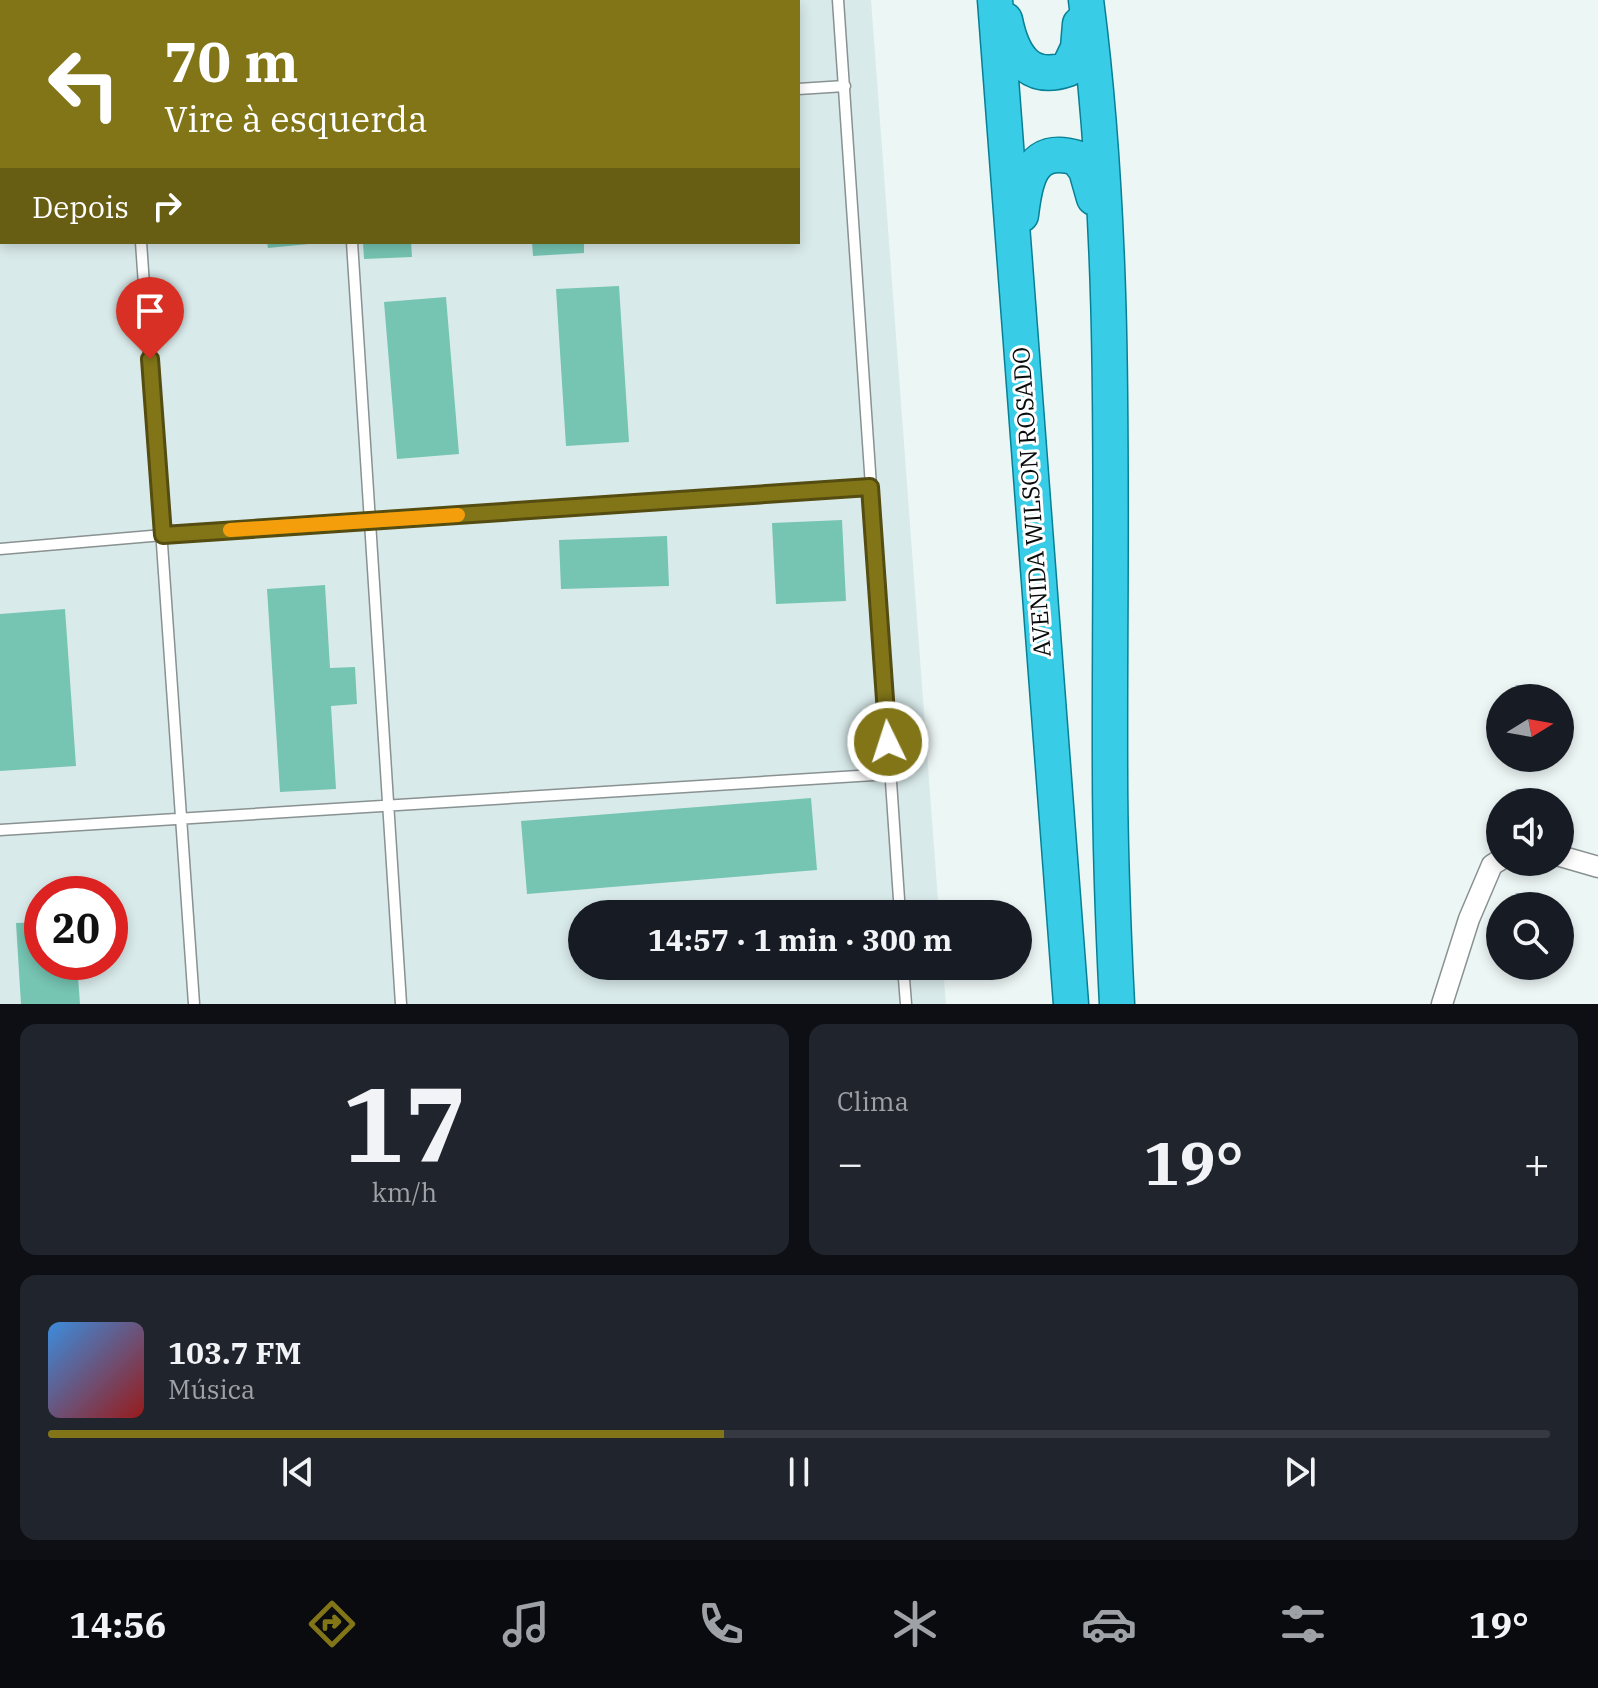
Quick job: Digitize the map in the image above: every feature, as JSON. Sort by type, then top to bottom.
[{"type":"highway","points":[[998,0],[1018,57],[1040,73],[1054,74],[1068,69],[1078,48],[1080,0]]},
{"type":"highway","name":"AVENIDA WILSON ROSADO","points":[[998,0],[1014,267],[1071,1004]]},
{"type":"highway","points":[[1086,0],[1096,89],[1108,269],[1110,769],[1117,1004]]},
{"type":"highway","points":[[1014,267],[1027,177],[1032,166],[1042,159],[1068,155],[1077,158],[1086,170],[1108,269]]},
{"type":"street","points":[[1574,860],[1598,867]]},
{"type":"street","points":[[1442,1004],[1469,919],[1487,876]]},
{"type":"lane","points":[[838,0],[899,900]]},
{"type":"lane","points":[[800,89],[845,86]]},
{"type":"lane","points":[[141,244],[194,1004]]},
{"type":"lane","points":[[352,244],[401,1004]]},
{"type":"lane","points":[[0,549],[870,487]]},
{"type":"lane","points":[[0,830],[890,774]]},
{"type":"lane","points":[[904,980],[906,1004]]},
{"type":"shaded area","points":[[800,0],[871,0],[938,900],[568,900],[568,980],[944,980],[946,1004],[0,1004],[0,244],[800,244]]},
{"type":"building","points":[[267,244],[309,244],[268,248]]},
{"type":"building","points":[[363,244],[411,244],[412,257],[364,259]]},
{"type":"building","points":[[532,244],[584,244],[584,253],[533,256]]},
{"type":"building","points":[[619,286],[629,442],[566,446],[556,289]]},
{"type":"building","points":[[446,297],[459,454],[397,459],[384,302]]},
{"type":"building","points":[[842,520],[846,601],[776,604],[772,523]]},
{"type":"building","points":[[667,536],[669,586],[561,589],[559,540]]},
{"type":"building","points":[[325,585],[330,668],[355,667],[357,704],[331,706],[336,789],[280,792],[267,589]]},
{"type":"building","points":[[65,609],[76,766],[0,771],[0,614]]},
{"type":"building","points":[[811,798],[817,870],[527,894],[521,821]]},
{"type":"building","points":[[16,923],[24,923],[24,980],[78,980],[80,1004],[21,1004]]},
{"type":"slow traffic","points":[[230,530],[458,515]]},
{"type":"route","points":[[150,359],[163,535],[870,487],[888,742]]}]
